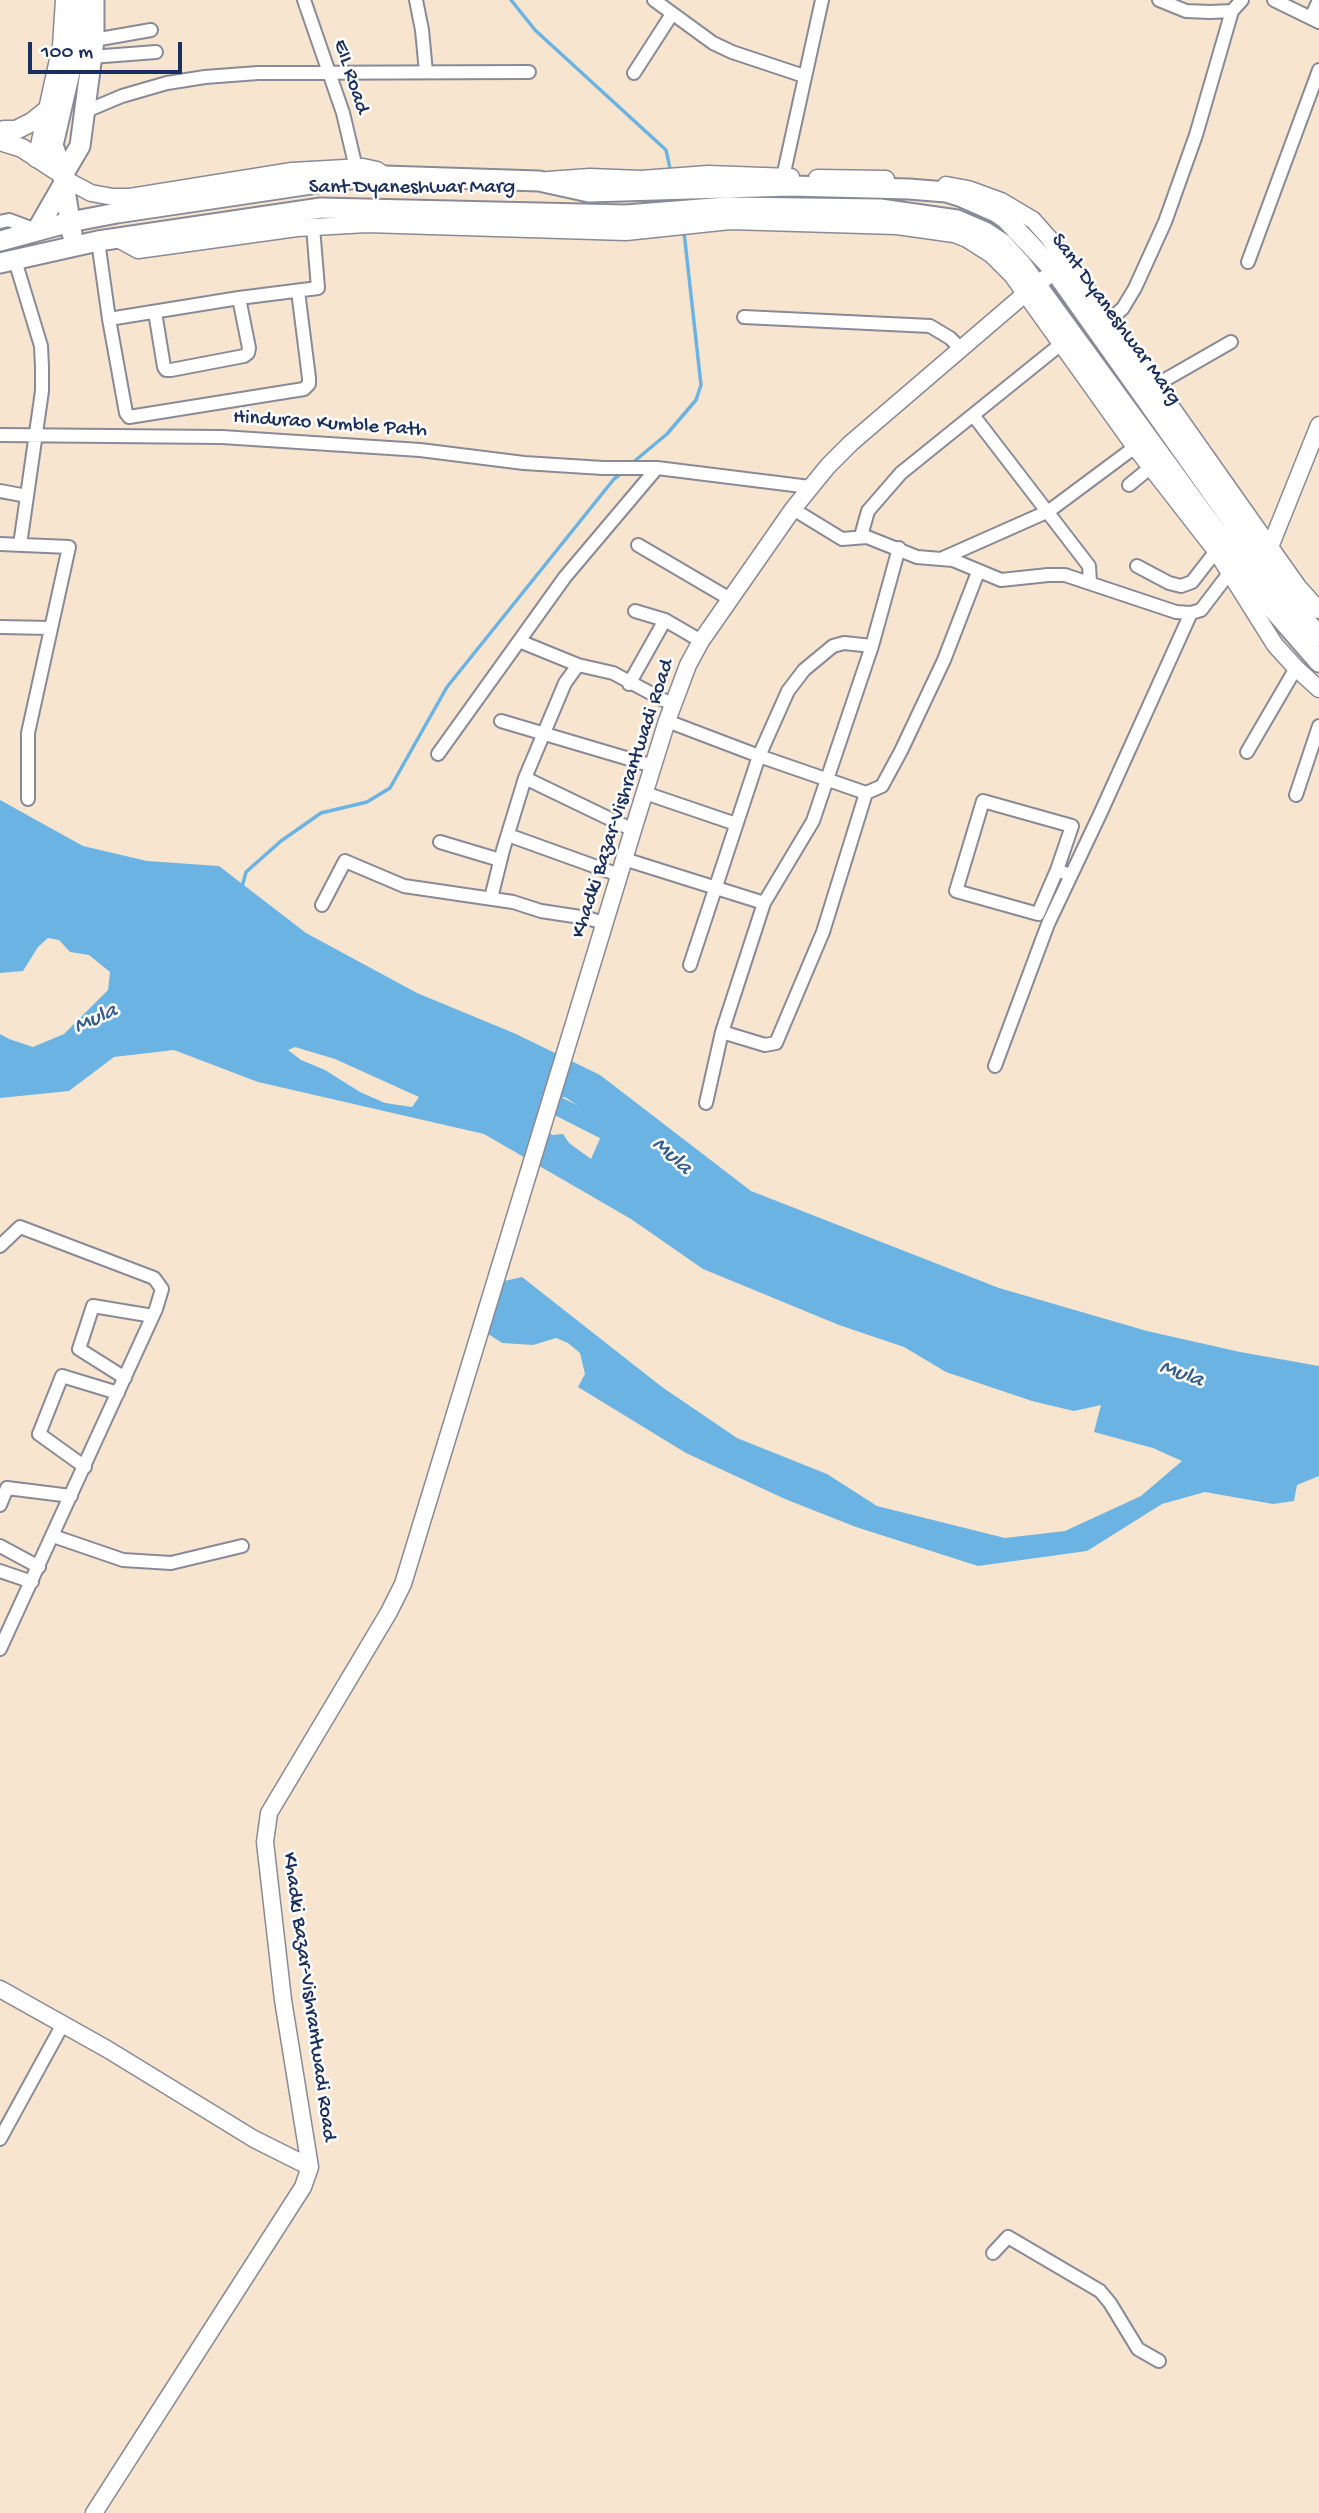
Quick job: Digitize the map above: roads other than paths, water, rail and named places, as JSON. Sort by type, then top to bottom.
[{"type":"main road","points":[[73,245],[59,158],[53,145],[76,46],[75,0]]},
{"type":"main road","points":[[37,230],[80,146],[92,49],[94,0]]},
{"type":"main road","points":[[47,110],[32,122],[4,136],[63,178]]},
{"type":"main road","name":"Sant Dyaneshwar Marg","points":[[0,241],[117,212],[385,176],[539,181],[589,192],[699,182],[946,192],[996,212],[1061,266],[1250,561],[1291,633],[1319,662]]},
{"type":"main road","name":"Sant Dyaneshwar Marg","points":[[9,265],[73,245],[321,208],[626,215],[662,220],[880,209],[957,220],[985,232],[1003,244],[1031,289],[1250,561],[1319,637]]},
{"type":"street","points":[[36,159],[61,46],[64,0]]},
{"type":"street","name":"EIL Road","points":[[304,0],[343,113],[356,168]]},
{"type":"street","points":[[416,0],[426,72]]},
{"type":"street","points":[[654,0],[713,43],[804,76]]},
{"type":"street","points":[[783,177],[822,0]]},
{"type":"street","points":[[1158,0],[1186,10],[1232,11]]},
{"type":"street","points":[[1110,320],[1123,308],[1136,288],[1166,222],[1196,135],[1232,11],[1242,0]]},
{"type":"street","points":[[1274,0],[1315,20],[1319,0]]},
{"type":"street","points":[[634,73],[672,14]]},
{"type":"street","points":[[92,49],[151,30]]},
{"type":"street","points":[[92,49],[156,52]]},
{"type":"street","points":[[1248,262],[1319,70]]},
{"type":"street","points":[[84,112],[167,83],[205,77],[329,72],[529,72]]},
{"type":"street","points":[[63,178],[91,194],[130,197],[292,171],[371,168],[385,176]]},
{"type":"street","points":[[699,182],[886,174],[968,189],[1001,201],[1033,220],[1061,266],[1110,320],[1156,385],[1250,561],[1275,645],[1319,689]]},
{"type":"street","points":[[0,222],[9,220],[37,230]]},
{"type":"street","points":[[298,291],[309,377],[309,384],[304,389],[133,417],[126,413],[109,319],[108,240],[138,250],[313,227],[367,224],[626,232],[662,220]]},
{"type":"street","points":[[109,319],[318,288],[313,227]]},
{"type":"street","points":[[0,272],[9,265],[41,346],[42,391],[20,545]]},
{"type":"street","name":"Khadki Bazar-Vishrantwadi Road","points":[[94,2513],[303,2187],[310,2167],[283,2000],[265,1842],[266,1825],[274,1802],[390,1612],[403,1584],[604,923],[667,721],[688,665],[701,641],[810,486],[851,443],[1061,266]]},
{"type":"street","points":[[1031,289],[1061,344],[1135,447],[1216,551],[1250,561],[1299,588],[1319,610]]},
{"type":"street","points":[[155,312],[164,367],[171,370],[248,353],[239,298]]},
{"type":"street","points":[[744,317],[930,326],[950,338],[961,349]]},
{"type":"street","points":[[1156,385],[1231,342]]},
{"type":"street","points":[[861,536],[868,511],[901,473],[1061,344]]},
{"type":"street","points":[[973,415],[1089,566],[1090,582]]},
{"type":"street","points":[[793,509],[836,537],[852,539],[861,536],[899,548],[917,557],[953,560],[1001,580],[1056,574],[1090,582],[1176,611],[1191,613],[1201,610],[1250,561],[1319,425]]},
{"type":"street","name":"Hindurao Kumble Path","points":[[0,435],[222,437],[420,450],[524,463],[657,468],[810,486]]},
{"type":"street","points":[[940,559],[1049,511],[1135,447]]},
{"type":"street","points":[[1129,485],[1151,467]]},
{"type":"street","points":[[438,754],[565,578],[657,468]]},
{"type":"street","points":[[0,491],[27,496]]},
{"type":"street","points":[[0,544],[69,547],[28,733],[28,799]]},
{"type":"street","points":[[638,545],[730,599]]},
{"type":"street","points":[[706,1103],[722,1032],[764,903],[813,821],[872,646],[899,548]]},
{"type":"street","points":[[1136,566],[1169,583],[1181,586],[1192,582],[1216,551]]},
{"type":"street","points":[[667,721],[866,793],[882,786],[944,660],[978,572]]},
{"type":"street","points":[[635,611],[665,620],[701,641]]},
{"type":"street","points":[[995,1066],[1048,924],[1191,613]]},
{"type":"street","points":[[629,684],[665,620]]},
{"type":"street","points":[[0,627],[51,628]]},
{"type":"street","points":[[519,640],[578,665],[612,673],[673,705]]},
{"type":"street","points":[[690,965],[759,756],[788,691],[804,670],[834,646],[844,643],[872,646]]},
{"type":"street","points":[[491,898],[525,778],[565,683],[578,665]]},
{"type":"street","points":[[1247,752],[1296,668]]},
{"type":"street","points":[[501,721],[653,766]]},
{"type":"street","points":[[1296,795],[1319,726]]},
{"type":"street","points":[[525,778],[633,830]]},
{"type":"street","points":[[645,793],[736,824]]},
{"type":"street","points":[[722,1032],[765,1045],[776,1043],[823,932],[866,793]]},
{"type":"street","points":[[984,801],[1072,827],[1057,870],[1038,914],[956,891],[984,801]]},
{"type":"street","points":[[508,835],[619,876]]},
{"type":"street","points":[[440,842],[500,860]]},
{"type":"street","points":[[624,859],[764,903]]},
{"type":"street","points":[[322,905],[345,862],[404,886],[513,902],[541,911],[604,923]]},
{"type":"street","points":[[1057,870],[1070,875]]},
{"type":"street","points":[[0,1246],[20,1227],[154,1279],[162,1289],[153,1316],[85,1467],[2,1641]]},
{"type":"street","points":[[125,1378],[79,1349],[93,1306],[153,1316]]},
{"type":"street","points":[[85,1467],[38,1434],[62,1376],[118,1394]]},
{"type":"street","points":[[0,1505],[7,1488],[71,1496]]},
{"type":"street","points":[[53,1536],[123,1560],[171,1563],[242,1546]]},
{"type":"street","points":[[0,1546],[39,1567]]},
{"type":"street","points":[[0,1571],[32,1582]]},
{"type":"street","name":"Khadki Bazar-Vishrantwadi Road","points":[[0,1989],[254,2139],[310,2167]]},
{"type":"street","points":[[0,2139],[63,2024]]},
{"type":"street","points":[[993,2253],[1008,2237],[1101,2291],[1138,2349],[1159,2361]]},
{"type":"water","points":[[0,800],[83,846],[147,861],[219,866],[306,933],[417,993],[516,1034],[600,1075],[751,1191],[999,1288],[1147,1331],[1319,1366],[1319,1476],[1297,1485],[1294,1501],[1273,1504],[1205,1492],[1162,1504],[1087,1551],[978,1566],[856,1527],[785,1499],[686,1453],[578,1387],[585,1374],[580,1353],[568,1343],[556,1338],[533,1345],[502,1343],[482,1330],[496,1283],[522,1277],[662,1387],[737,1438],[827,1474],[877,1506],[1005,1538],[1065,1531],[1141,1496],[1182,1461],[1153,1448],[1094,1432],[1101,1405],[1074,1411],[1032,1401],[946,1372],[904,1347],[839,1325],[703,1269],[631,1219],[484,1134],[258,1082],[174,1050],[114,1057],[69,1091],[0,1098],[0,1034],[33,1047],[64,1034],[108,990],[110,972],[89,955],[70,952],[59,940],[48,938],[38,947],[23,971],[0,973]],"holes":[[[295,1047],[335,1059],[419,1097],[412,1107],[385,1103],[301,1060],[288,1050]],[[565,1097],[593,1116],[602,1134],[591,1159],[569,1143],[563,1134],[552,1135],[541,1123],[546,1100]]]},
{"type":"waterway","points":[[511,0],[535,30],[666,150],[671,173]]},
{"type":"waterway","points":[[631,464],[667,434],[696,400],[701,385],[684,232]]},
{"type":"waterway","points":[[242,887],[246,872],[281,841],[321,813],[367,802],[390,788],[447,687],[614,479],[623,472]]},
{"type":"waterway","name":"Mula","points":[[534,1094],[605,1130],[617,1141]]}]
